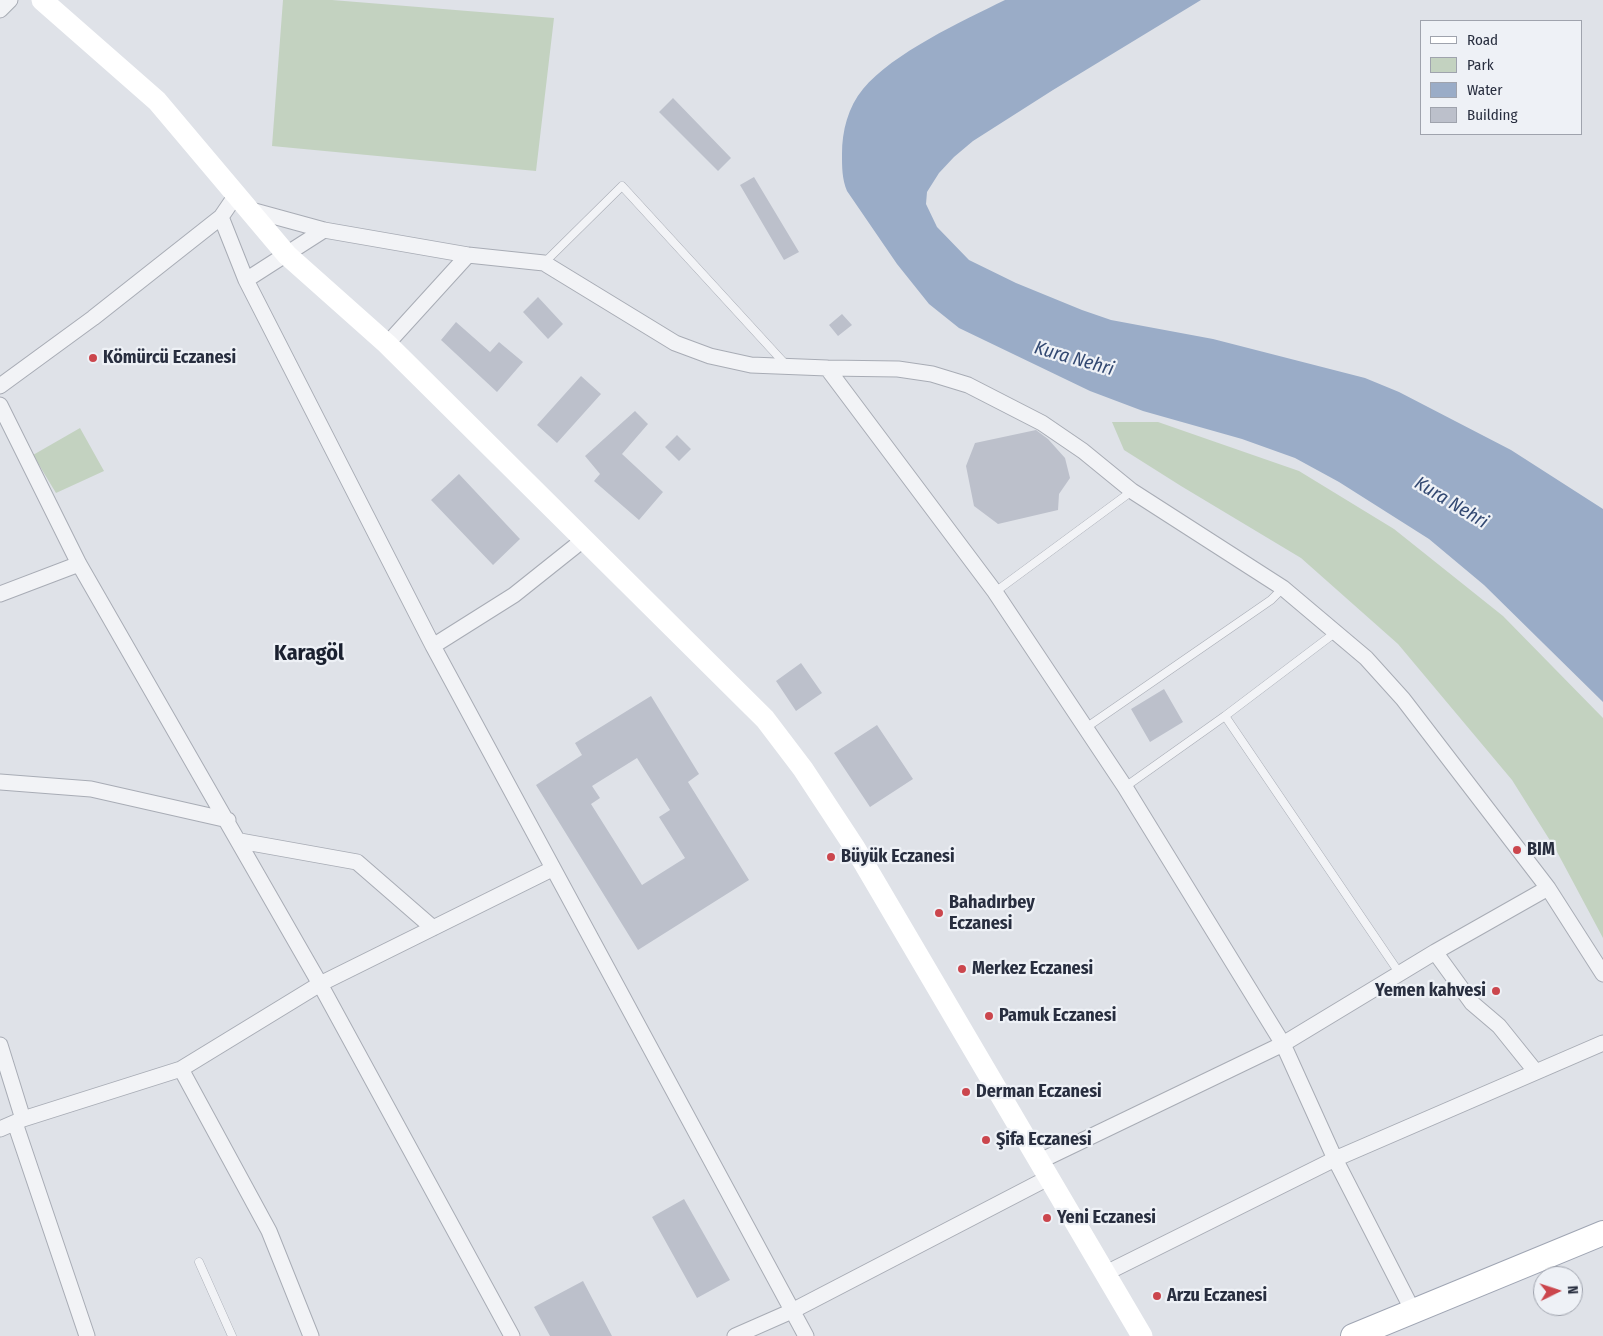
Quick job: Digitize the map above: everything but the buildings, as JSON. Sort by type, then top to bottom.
[{"type":"main road","points":[[42,0],[157,101],[288,255],[387,344],[766,719],[803,769],[855,848],[1142,1336]]},
{"type":"main road","points":[[1366,1334],[1413,1311],[1603,1233]]},
{"type":"street","points":[[0,10],[10,0]]},
{"type":"street","points":[[0,386],[93,318],[221,217],[243,203],[324,230],[468,255],[544,263],[675,343],[710,356],[751,365],[789,368],[898,369],[932,374],[968,385],[1042,423],[1083,451],[1132,491],[1283,588],[1366,658],[1403,699],[1548,888],[1603,974]]},
{"type":"street","points":[[221,217],[246,280],[433,646],[806,1336]]},
{"type":"street","points":[[246,280],[288,255],[324,230]]},
{"type":"street","points":[[387,344],[468,255]]},
{"type":"street","points":[[827,368],[994,592],[1125,787],[1283,1044],[1335,1159],[1413,1311]]},
{"type":"street","points":[[0,405],[79,564],[240,841],[512,1336]]},
{"type":"street","points":[[433,646],[514,595],[583,540]]},
{"type":"street","points":[[0,594],[79,564]]},
{"type":"street","points":[[0,782],[91,789],[228,820]]},
{"type":"street","points":[[240,841],[357,862],[433,928]]},
{"type":"street","points":[[0,1129],[19,1121],[181,1069],[320,984],[552,869]]},
{"type":"street","points":[[735,1336],[792,1311],[1045,1169],[1283,1044],[1435,952],[1548,888]]},
{"type":"street","points":[[1435,952],[1472,1003],[1499,1026],[1536,1072]]},
{"type":"street","points":[[0,1045],[19,1121],[87,1336]]},
{"type":"street","points":[[1106,1273],[1335,1159],[1536,1072],[1602,1048]]},
{"type":"street","points":[[181,1069],[269,1231],[311,1336]]},
{"type":"lane","points":[[544,263],[622,186],[789,368]]},
{"type":"lane","points":[[994,592],[1132,491]]},
{"type":"lane","points":[[1086,727],[1271,600],[1283,588]]},
{"type":"lane","points":[[1125,787],[1225,716],[1336,632]]},
{"type":"lane","points":[[1225,716],[1400,974]]},
{"type":"lane","points":[[199,1262],[232,1336]]},
{"type":"green space","points":[[283,0],[332,0],[554,18],[536,171],[272,146]]},
{"type":"green space","points":[[1112,422],[1158,422],[1299,471],[1394,529],[1503,616],[1603,718],[1603,938],[1556,850],[1512,780],[1398,644],[1301,558],[1124,450]]},
{"type":"green space","points":[[80,428],[104,471],[56,493],[33,455]]},
{"type":"water","name":"Kura Nehri","points":[[1005,0],[1201,0],[1053,90],[973,141],[954,157],[939,173],[927,192],[926,204],[937,227],[969,260],[1016,283],[1082,310],[1111,320],[1213,339],[1365,378],[1399,392],[1511,450],[1603,509],[1603,702],[1484,585],[1429,539],[1339,482],[1295,458],[1242,439],[1143,411],[1090,391],[959,328],[929,304],[897,264],[847,191],[842,164],[842,145],[845,128],[853,104],[863,89],[892,63],[929,39]]},
{"type":"place","name":"Kömürcü Eczanesi","points":[[93,358]]},
{"type":"place","name":"BIM","points":[[1517,850]]},
{"type":"place","name":"Büyük Eczanesi","points":[[831,857]]},
{"type":"place","name":"Bahadırbey Eczanesi","points":[[939,913]]},
{"type":"place","name":"Merkez Eczanesi","points":[[962,969]]},
{"type":"place","name":"Yemen kahvesi","points":[[1496,991]]},
{"type":"place","name":"Pamuk Eczanesi","points":[[989,1016]]},
{"type":"place","name":"Derman Eczanesi","points":[[966,1092]]},
{"type":"place","name":"Şifa Eczanesi","points":[[986,1140]]},
{"type":"place","name":"Yeni Eczanesi","points":[[1047,1218]]},
{"type":"place","name":"Arzu Eczanesi","points":[[1157,1296]]},
{"type":"district","name":"Karagöl","points":[[309,654]]}]
